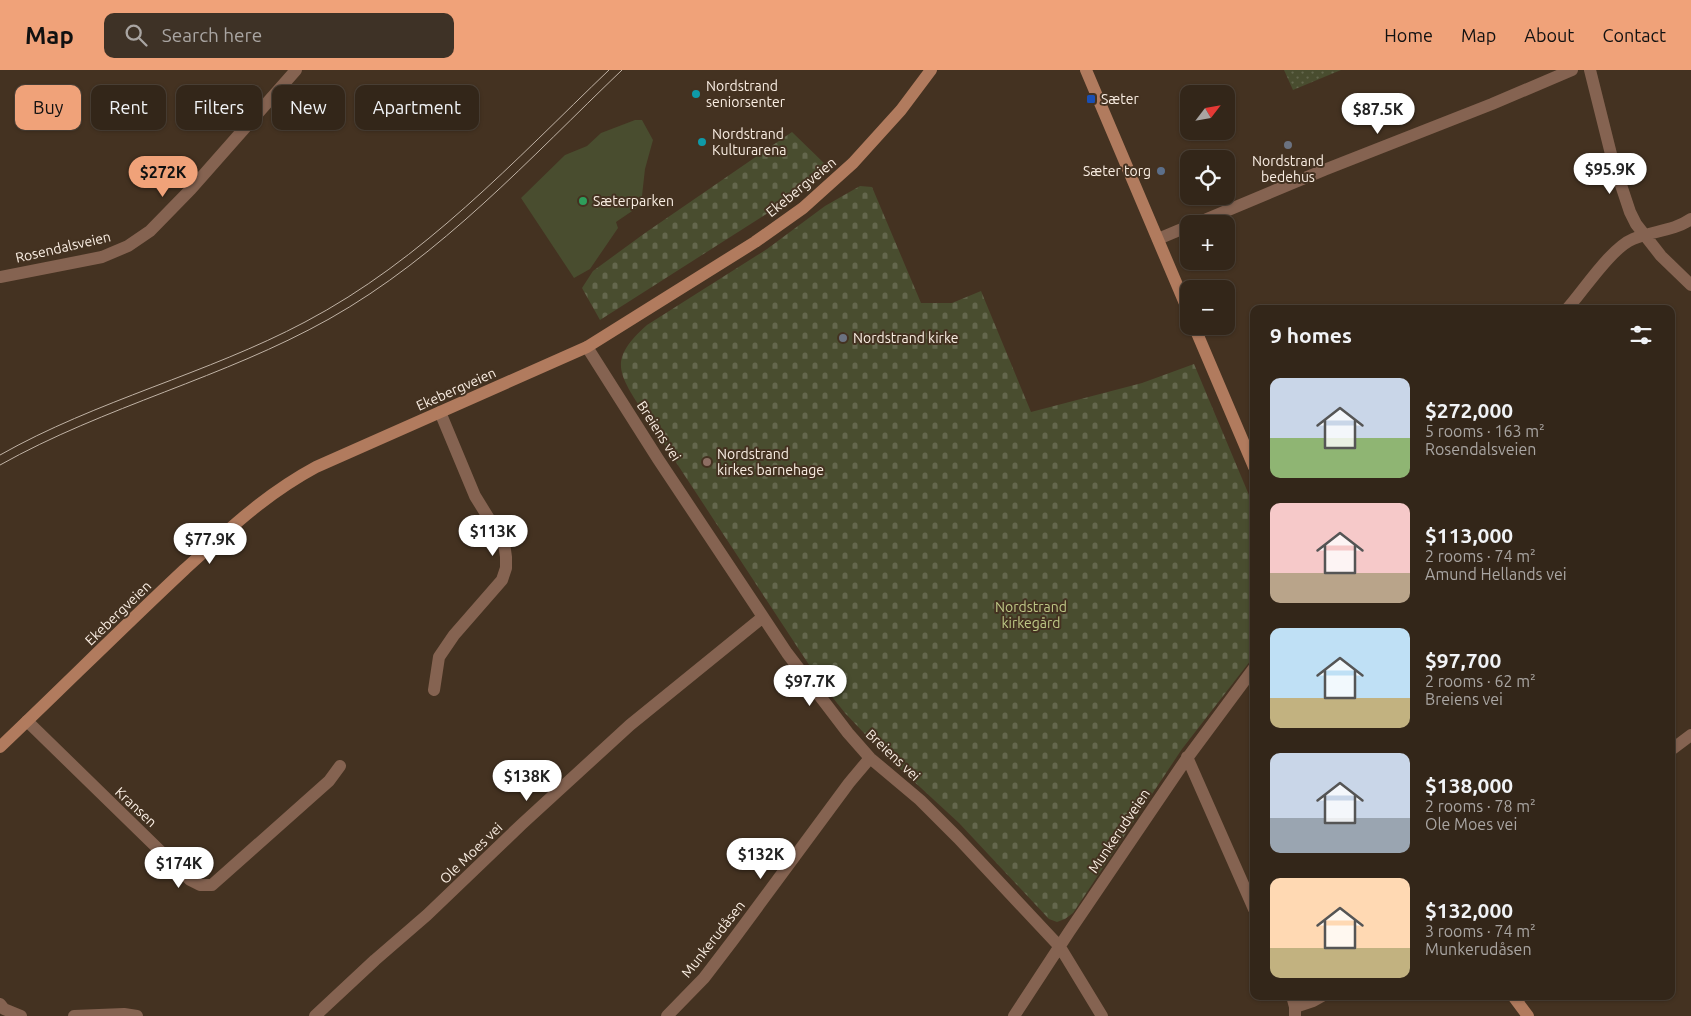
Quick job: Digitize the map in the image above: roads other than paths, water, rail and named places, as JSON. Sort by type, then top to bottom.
[{"type":"main road","name":"Ekebergveien","points":[[0,747],[150,602],[263,500],[289,482],[316,468],[587,347],[755,242],[808,204],[840,176],[876,140],[907,103],[931,70]]},
{"type":"main road","points":[[1086,70],[1180,292]]},
{"type":"main road","points":[[1198,335],[1250,458]]},
{"type":"main road","points":[[1516,1000],[1528,1016]]},
{"type":"street","name":"Rosendalsveien","points":[[0,277],[102,257],[118,251],[150,231],[191,189],[296,70]]},
{"type":"street","points":[[1217,215],[1572,70]]},
{"type":"street","points":[[1590,70],[1612,158],[1630,212],[1644,235],[1661,256],[1691,285]]},
{"type":"street","points":[[1570,305],[1618,249],[1631,240],[1675,227],[1691,219]]},
{"type":"street","points":[[1158,239],[1180,230]]},
{"type":"street","name":"Breiens vei","points":[[587,347],[658,459],[787,653],[848,733],[870,758],[920,800],[958,838],[1060,947],[1102,1016]]},
{"type":"street","points":[[434,690],[439,656],[454,635],[502,580],[506,568],[504,543],[475,496],[440,412]]},
{"type":"street","name":"Ole Moes vei","points":[[315,1016],[427,915],[630,724],[763,617]]},
{"type":"street","name":"Munkerudveien","points":[[1014,1016],[1187,757],[1250,673]]},
{"type":"street","name":"Kransen","points":[[27,721],[190,880],[200,885],[212,885],[329,781],[340,766]]},
{"type":"street","points":[[1675,747],[1691,735]]},
{"type":"street","points":[[1187,757],[1250,899]]},
{"type":"street","name":"Munkerudåsen","points":[[667,1016],[704,978],[812,832],[870,758]]},
{"type":"street","points":[[1294,1006],[1316,1000]]},
{"type":"street","points":[[0,1004],[4,1009],[16,1015]]},
{"type":"street","points":[[74,1016],[124,1014],[137,1016]]},
{"type":"tram line","points":[[0,455],[75,418],[230,357],[268,340],[305,322],[348,297],[389,269],[466,207],[609,70]]},
{"type":"tram line","points":[[0,465],[40,444],[81,426],[206,376],[289,340],[370,294],[447,236],[518,171],[622,70]]},
{"type":"place","name":"Nordstrand seniorsenter","points":[[696,94]]},
{"type":"place","name":"Sæter","points":[[1091,99]]},
{"type":"place","name":"Nordstrand Kulturarena","points":[[702,142]]},
{"type":"place","name":"Nordstrand bedehus","points":[[1288,145]]},
{"type":"place","name":"Sæter torg","points":[[1161,171]]},
{"type":"place","name":"Sæterparken","points":[[583,201]]},
{"type":"place","name":"Nordstrand kirke","points":[[843,338]]},
{"type":"place","name":"Nordstrand kirkes barnehage","points":[[707,462]]},
{"type":"park label","name":"Nordstrand kirkegård","points":[[1031,616]]}]
